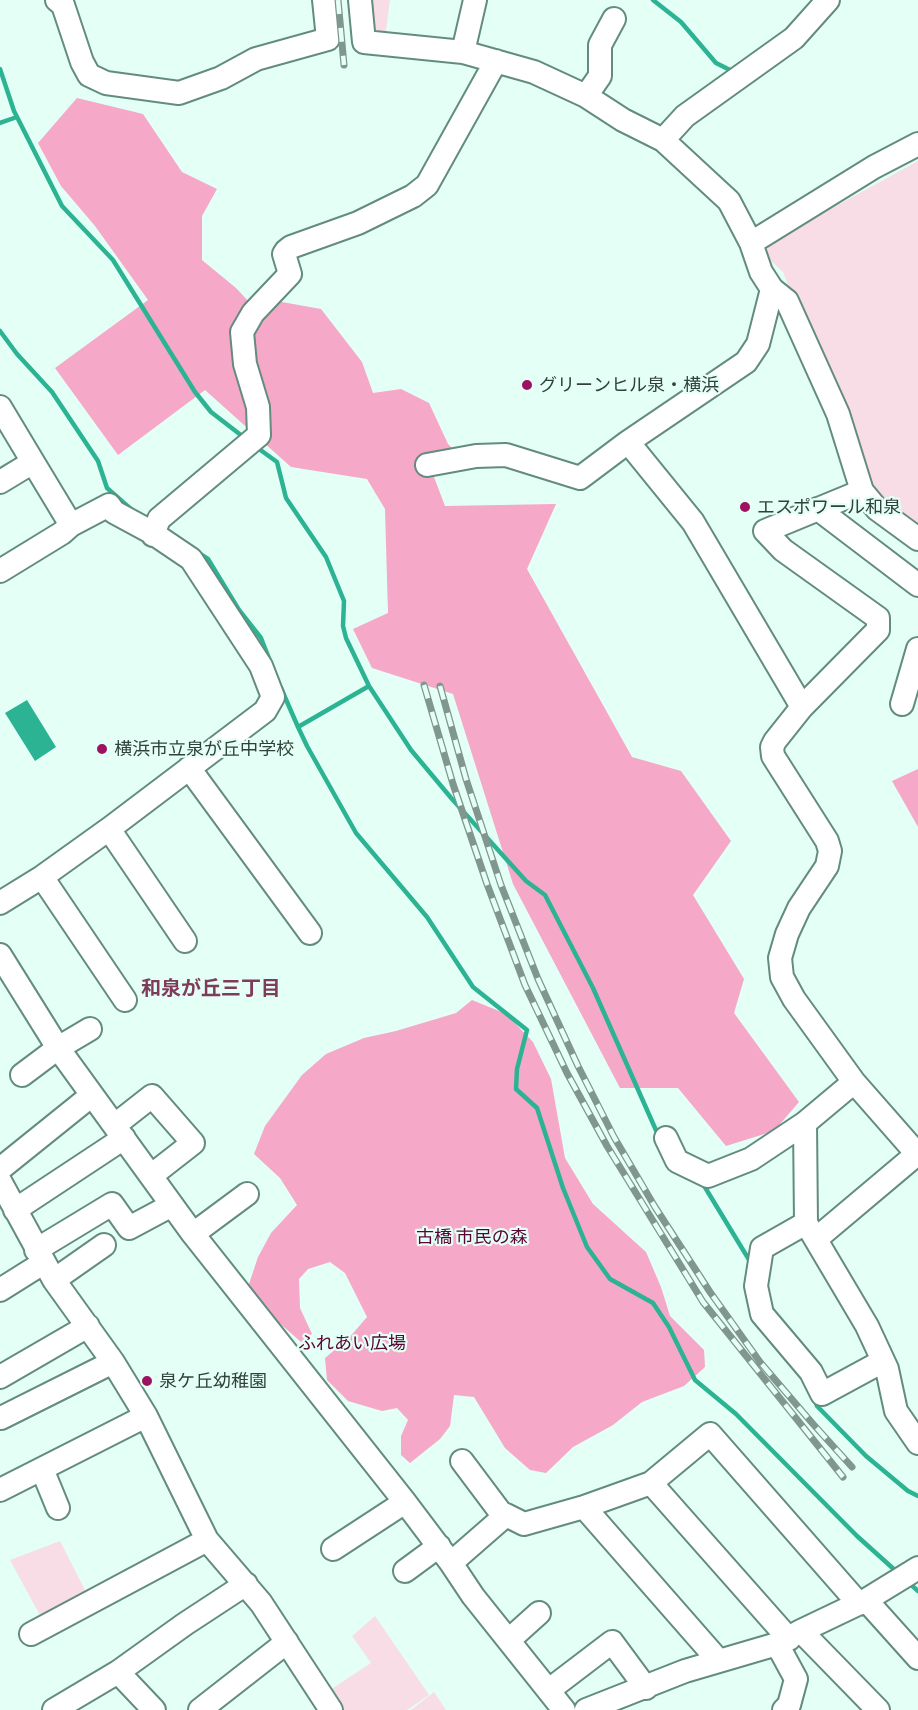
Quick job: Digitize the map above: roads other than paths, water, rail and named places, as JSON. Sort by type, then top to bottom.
[{"type":"street","points":[[66,2],[82,62],[89,75],[106,83],[179,93],[220,78],[256,59],[328,39],[324,0]]},
{"type":"street","points":[[360,0],[364,42],[463,52],[534,72],[586,96],[623,120],[663,140],[729,201],[751,243],[761,272],[772,289],[787,301],[838,414],[862,491],[877,509],[918,539]]},
{"type":"street","points":[[463,52],[475,0]]},
{"type":"street","points":[[663,140],[685,116],[794,38],[828,0]]},
{"type":"street","points":[[586,96],[600,76],[600,45],[614,19]]},
{"type":"street","points":[[153,535],[159,519],[259,435],[258,407],[245,364],[242,332],[253,313],[290,274],[284,254],[286,251],[291,247],[358,223],[413,196],[427,185],[496,61]]},
{"type":"street","points":[[751,243],[874,167],[918,144]]},
{"type":"street","points":[[427,465],[476,456],[506,455],[580,478],[628,442],[746,362],[758,344],[772,289]]},
{"type":"street","points":[[0,407],[71,525]]},
{"type":"street","points":[[628,442],[693,522],[802,707]]},
{"type":"street","points":[[0,482],[33,462]]},
{"type":"street","points":[[862,491],[765,531],[783,550],[878,618],[878,630],[802,707],[775,741],[772,753],[827,841],[830,854],[827,866],[800,908],[787,934],[780,958],[782,977],[794,999],[854,1082],[918,1155],[811,1231],[762,1248],[756,1286],[762,1314],[811,1372],[822,1394],[883,1361]]},
{"type":"street","points":[[0,903],[42,877],[109,829],[265,711],[273,697],[261,666],[191,560],[114,512],[109,505],[3,564]]},
{"type":"street","points":[[818,509],[918,585]]},
{"type":"street","points":[[902,704],[918,649]]},
{"type":"street","points":[[189,768],[310,933]]},
{"type":"street","points":[[109,829],[185,941]]},
{"type":"street","points":[[42,877],[125,1000]]},
{"type":"street","points":[[0,955],[58,1048],[193,1234],[445,1554],[473,1596],[564,1710]]},
{"type":"street","points":[[22,1075],[58,1048],[90,1029]]},
{"type":"street","points":[[666,1138],[677,1161],[708,1176],[751,1160],[805,1123],[854,1082]]},
{"type":"street","points":[[0,1169],[92,1095]]},
{"type":"street","points":[[152,1175],[193,1143],[152,1096],[120,1132],[6,1199],[44,1264],[113,1362],[146,1416],[207,1540],[261,1603],[331,1710]]},
{"type":"street","points":[[805,1123],[811,1231],[867,1326],[887,1369],[896,1411],[918,1443]]},
{"type":"street","points":[[193,1234],[247,1194]]},
{"type":"street","points":[[0,1290],[44,1264],[112,1204],[129,1228],[172,1205]]},
{"type":"street","points":[[44,1264],[104,1245]]},
{"type":"street","points":[[0,1377],[88,1326]]},
{"type":"street","points":[[1,1418],[113,1362]]},
{"type":"street","points":[[0,1490],[146,1416]]},
{"type":"street","points":[[405,1571],[445,1554],[506,1515],[524,1524],[584,1507],[651,1482],[710,1434],[862,1602],[918,1658]]},
{"type":"street","points":[[462,1461],[504,1517]]},
{"type":"street","points":[[42,1469],[58,1508]]},
{"type":"street","points":[[651,1482],[789,1638],[878,1710]]},
{"type":"street","points":[[333,1549],[405,1503]]},
{"type":"street","points":[[584,1507],[718,1660]]},
{"type":"street","points":[[31,1634],[207,1540]]},
{"type":"street","points":[[586,1710],[718,1660],[789,1638],[862,1602],[918,1568]]},
{"type":"street","points":[[54,1710],[118,1672],[184,1624],[246,1584]]},
{"type":"street","points":[[509,1640],[538,1613]]},
{"type":"street","points":[[788,1708],[796,1679],[789,1638]]},
{"type":"street","points":[[200,1710],[287,1642]]},
{"type":"street","points":[[549,1690],[612,1642],[646,1688]]},
{"type":"street","points":[[118,1672],[154,1710]]},
{"type":"waterway","points":[[653,0],[681,22],[716,63],[732,71]]},
{"type":"waterway","points":[[0,69],[14,111],[62,206],[113,260],[195,392],[211,412],[246,439]]},
{"type":"waterway","points":[[0,123],[17,117]]},
{"type":"waterway","points":[[0,331],[17,354],[52,392],[98,461],[107,488],[132,510]]},
{"type":"waterway","points":[[255,446],[277,462],[286,498],[326,557],[344,601],[343,626],[346,638],[369,686],[298,727],[356,833],[427,917],[473,987],[527,1030],[517,1069],[516,1089],[537,1108],[563,1188],[587,1247],[610,1279],[653,1303],[669,1327],[695,1380],[736,1414],[857,1536],[897,1572]]},
{"type":"waterway","points":[[197,552],[208,559],[239,610],[261,638],[270,661]]},
{"type":"waterway","points":[[369,686],[411,750],[452,799],[526,881],[545,895],[593,988],[659,1137]]},
{"type":"waterway","points":[[281,688],[298,727]]},
{"type":"waterway","points":[[703,1184],[751,1263]]},
{"type":"waterway","points":[[814,1398],[817,1406],[866,1456],[908,1491],[918,1496]]},
{"type":"waterway","points":[[907,1581],[918,1591]]},
{"type":"railway","points":[[338,0],[344,65]]},
{"type":"railway","points":[[424,685],[453,784],[487,884],[525,985],[567,1073],[607,1146],[703,1302],[843,1477]]},
{"type":"railway","points":[[440,686],[466,779],[501,885],[538,979],[614,1137],[655,1207],[710,1292],[760,1362],[852,1467]]},
{"type":"place","name":"グリーンヒル泉・横浜","points":[[527,385]]},
{"type":"place","name":"エスポワール和泉","points":[[745,507]]},
{"type":"place","name":"横浜市立泉が丘中学校","points":[[102,749]]},
{"type":"place","name":"泉ケ丘幼稚園","points":[[147,1381]]},
{"type":"district","name":"和泉が丘三丁目","points":[[211,988]]},
{"type":"park label","name":"古橋 市民の森","points":[[472,1237]]},
{"type":"park label","name":"ふれあい広場","points":[[352,1343]]}]
